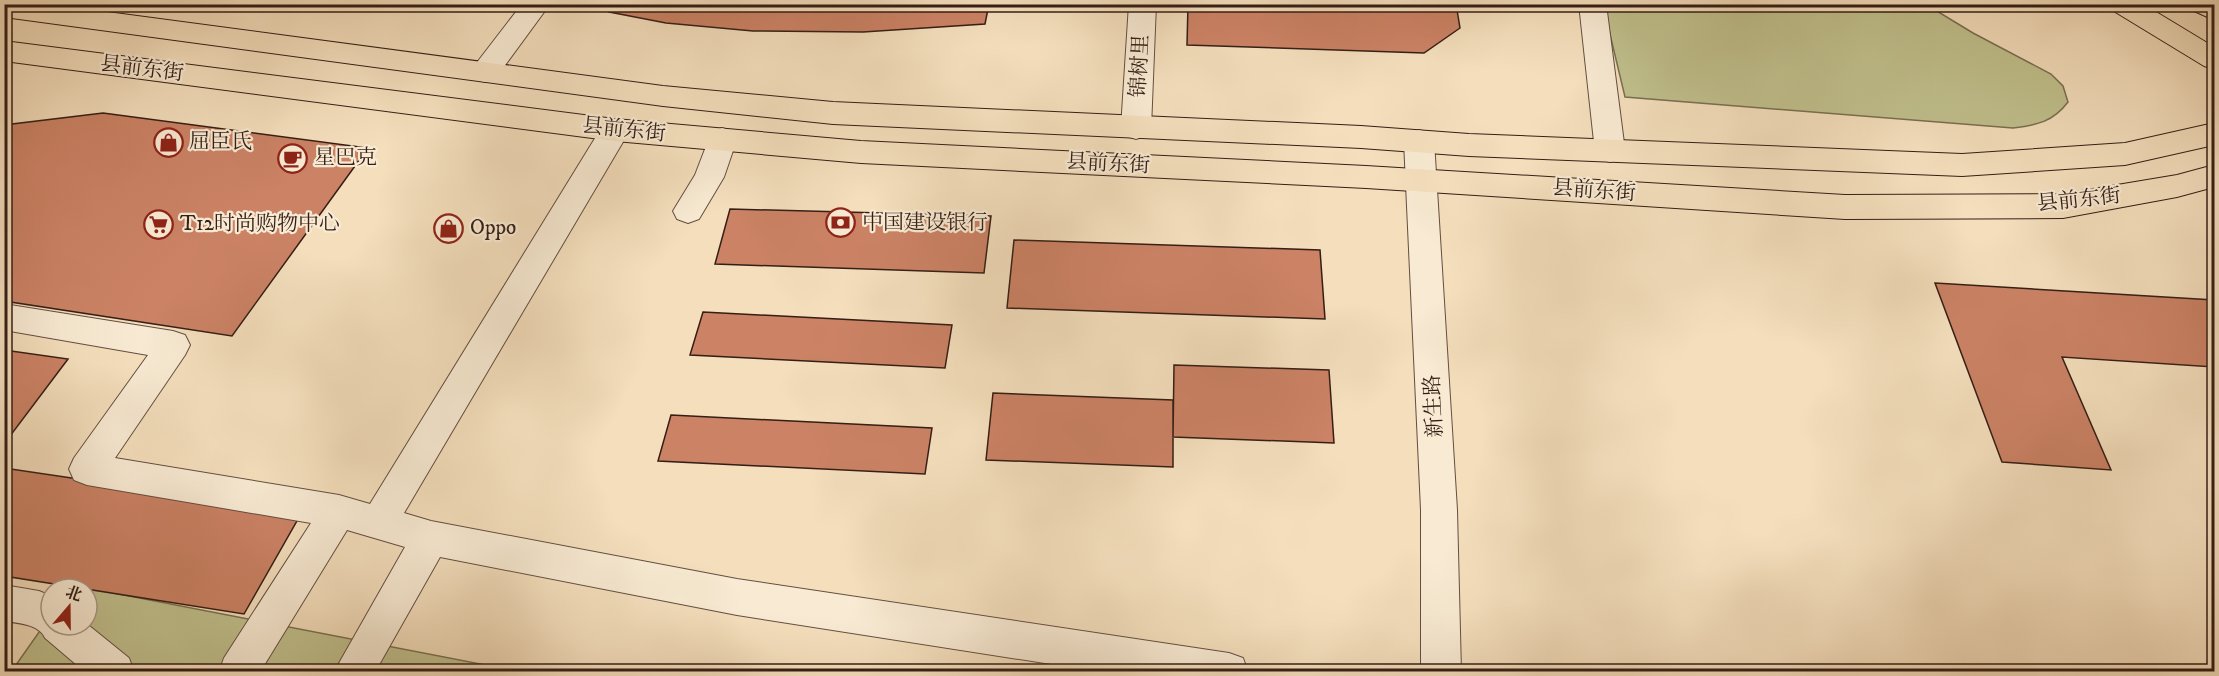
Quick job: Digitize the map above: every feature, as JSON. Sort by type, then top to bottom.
[{"type":"main road","points":[[2122,4],[2214,58]]},
{"type":"main road","points":[[2202,4],[2214,11]]},
{"type":"main road","name":"县前东街","points":[[4,8],[663,96],[833,113],[1610,151],[1962,165],[2125,154],[2214,134]]},
{"type":"main road","name":"县前东街","points":[[4,51],[615,130],[861,152],[1421,180],[1845,207],[2063,206],[2177,186],[2214,176]]},
{"type":"street","points":[[485,72],[537,4]]},
{"type":"street","name":"锦树里","points":[[1136,128],[1143,4]]},
{"type":"street","points":[[1592,4],[1610,151]]},
{"type":"street","points":[[379,522],[615,130]]},
{"type":"street","points":[[688,211],[709,177],[722,139]]},
{"type":"street","name":"新生路","points":[[1419,141],[1438,499],[1441,672]]},
{"type":"street","points":[[4,317],[172,345],[87,469],[339,511],[431,538],[736,597],[1229,672]]},
{"type":"street","points":[[238,672],[339,511]]},
{"type":"street","points":[[353,672],[431,538]]},
{"type":"street","points":[[4,603],[39,609]]},
{"type":"street","points":[[73,637],[115,672]]},
{"type":"green space","points":[[1603,5],[1927,5],[1973,33],[2051,74],[2063,86],[2068,102],[2056,114],[2044,121],[2013,128],[1625,97]]},
{"type":"green space","points":[[99,590],[517,671],[11,672],[39,632],[39,637],[99,637]]},
{"type":"building","points":[[615,4],[989,4],[985,24],[863,32],[753,31],[666,23],[609,12]]},
{"type":"building","points":[[1188,4],[1456,4],[1460,28],[1424,53],[1187,45]]},
{"type":"building","name":"T12时尚购物中心","points":[[103,113],[368,148],[232,336],[4,301],[4,125]]},
{"type":"building","points":[[730,209],[991,216],[984,273],[715,264]]},
{"type":"building","points":[[1014,240],[1320,250],[1325,319],[1007,308]]},
{"type":"building","points":[[1935,283],[2214,300],[2214,367],[2062,357],[2111,470],[2002,462]]},
{"type":"building","points":[[703,312],[952,325],[945,368],[690,355]]},
{"type":"building","points":[[4,350],[68,359],[4,444]]},
{"type":"building","points":[[1174,365],[1329,370],[1334,443],[1173,437]]},
{"type":"building","points":[[993,393],[1173,400],[1173,467],[986,460]]},
{"type":"building","points":[[671,415],[932,428],[925,474],[658,461]]},
{"type":"building","points":[[4,468],[302,512],[244,614],[99,591],[99,577],[39,577],[39,582],[4,576]]},
{"type":"place","name":"屈臣氏","points":[[168,142]]},
{"type":"place","name":"星巴克","points":[[293,158]]},
{"type":"place","name":"中国建设银行","points":[[841,223]]},
{"type":"place","name":"T12时尚购物中心","points":[[159,224]]},
{"type":"place","name":"Oppo","points":[[449,228]]}]
